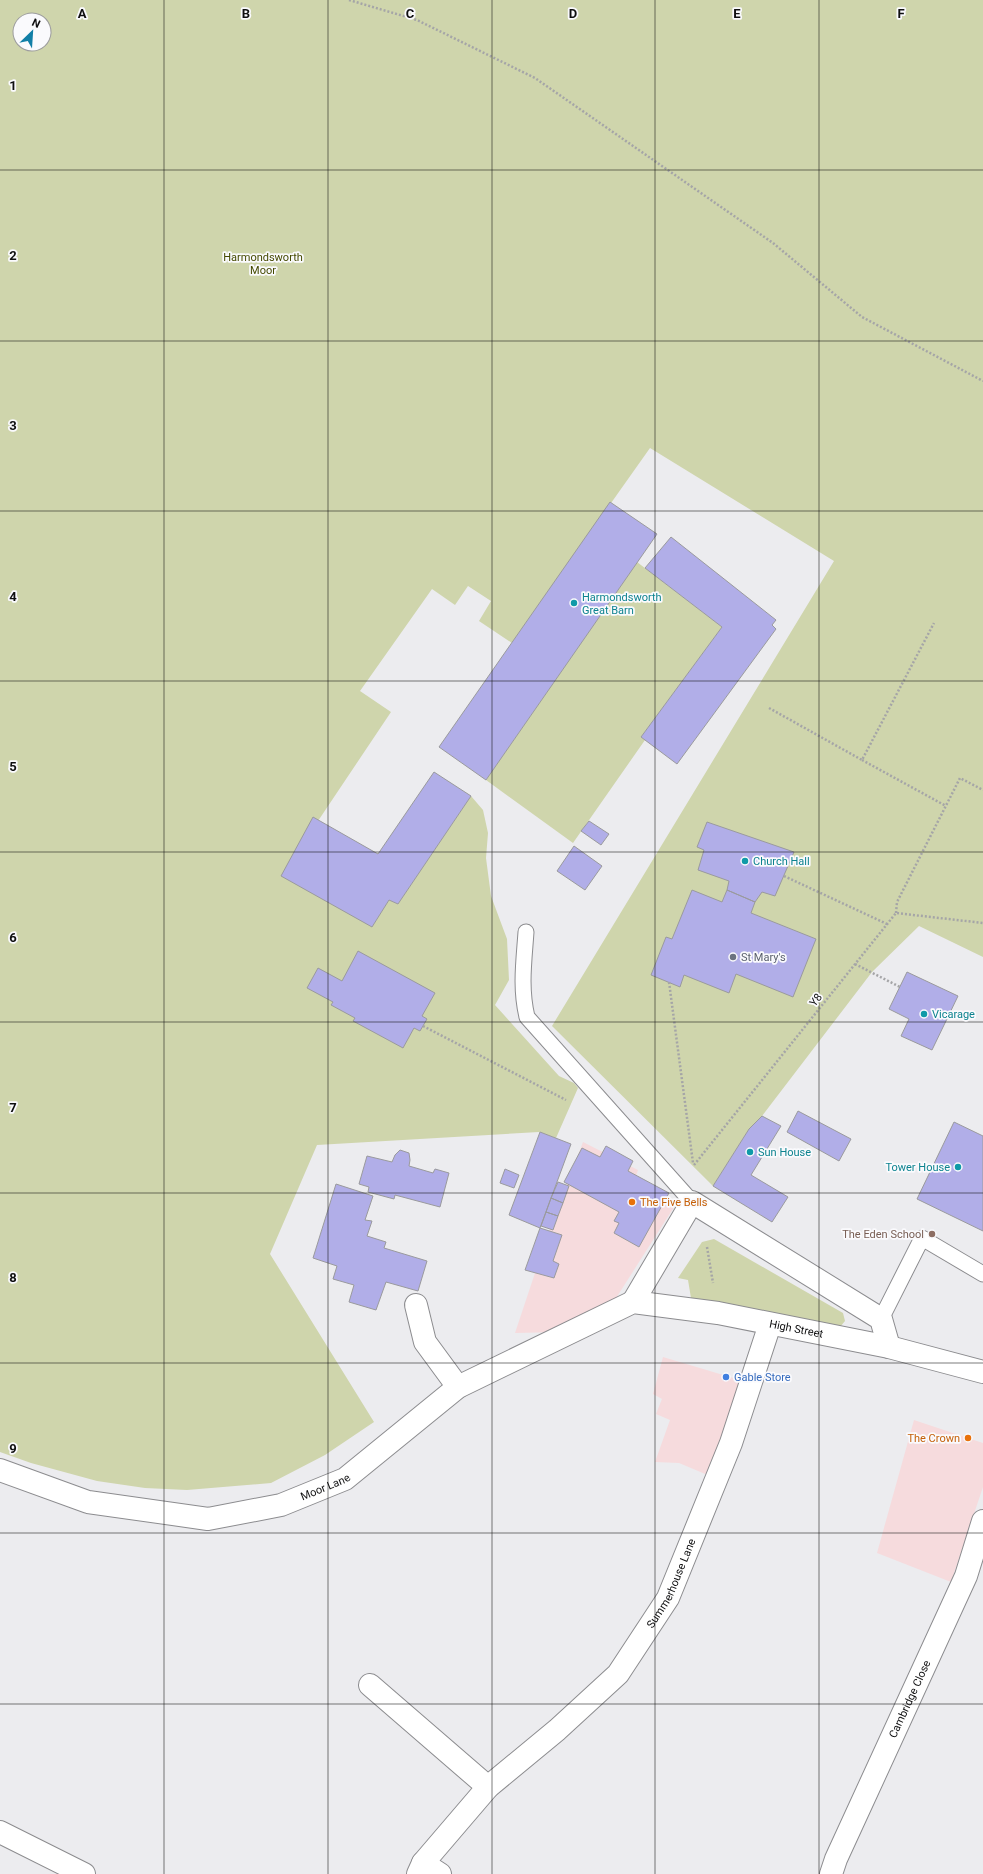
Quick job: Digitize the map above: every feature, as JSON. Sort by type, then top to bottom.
[{"type":"street","points":[[633,1302],[696,1204],[881,1319],[889,1347]]},
{"type":"street","name":"High Street","points":[[633,1302],[718,1313],[889,1347],[983,1372]]},
{"type":"street","name":"Moor Lane","points":[[0,1470],[88,1502],[208,1519],[281,1505],[346,1478],[458,1387],[633,1302]]},
{"type":"street","points":[[416,1305],[425,1342],[458,1387]]},
{"type":"street","name":"Summerhouse Lane","points":[[427,1870],[488,1787],[557,1730],[618,1674],[668,1598],[731,1443],[770,1324]]},
{"type":"street","name":"Cambridge Close","points":[[830,1874],[966,1576],[983,1521]]},
{"type":"street","points":[[370,1685],[488,1787]]},
{"type":"street","points":[[0,1832],[84,1874]]},
{"type":"lane","points":[[526,932],[522,984],[523,1000],[527,1017],[696,1204]]},
{"type":"lane","points":[[881,1319],[922,1238],[983,1274]]},
{"type":"path","points":[[349,0],[417,20],[535,78],[773,243],[862,317],[983,380]]},
{"type":"path","points":[[862,760],[934,623]]},
{"type":"path","points":[[769,708],[946,806]]},
{"type":"path","points":[[983,790],[960,778],[897,902],[896,913],[983,923]]},
{"type":"path","points":[[784,876],[887,924]]},
{"type":"path","name":"Y8","points":[[669,982],[693,1166],[896,913]]},
{"type":"path","points":[[855,964],[900,987]]},
{"type":"path","points":[[423,1026],[572,1103]]},
{"type":"path","points":[[696,1204],[718,1313]]},
{"type":"shaded area","points":[[583,1142],[638,1170],[635,1179],[676,1204],[611,1306],[561,1332],[515,1333],[548,1234]]},
{"type":"shaded area","points":[[663,1357],[750,1383],[710,1476],[679,1463],[655,1462],[670,1420],[656,1414],[662,1399],[653,1394]]},
{"type":"shaded area","points":[[914,1420],[983,1443],[983,1487],[951,1582],[877,1553]]},
{"type":"green space","name":"Harmondsworth Moor","points":[[0,0],[983,0],[983,957],[919,926],[872,972],[762,1116],[749,1129],[713,1186],[552,1026],[834,561],[650,448],[512,643],[479,621],[491,601],[468,586],[455,605],[432,589],[360,691],[391,712],[318,821],[372,927],[389,900],[398,904],[471,796],[483,810],[488,833],[486,858],[491,896],[507,939],[509,980],[495,1005],[559,1076],[574,1083],[578,1088],[556,1138],[539,1132],[317,1145],[270,1254],[374,1422],[325,1455],[271,1483],[187,1490],[145,1488],[97,1481],[31,1463],[0,1452]]},
{"type":"green space","points":[[637,562],[722,627],[641,737],[645,740],[573,843],[486,780]]},
{"type":"green space","points":[[714,1239],[843,1313],[845,1321],[840,1327],[691,1298],[688,1280],[678,1278],[702,1242]]},
{"type":"building","name":"Harmondsworth Great Barn","points":[[610,502],[657,534],[486,780],[439,747]]},
{"type":"building","points":[[671,537],[776,620],[772,625],[776,629],[677,764],[641,737],[722,627],[645,568]]},
{"type":"building","points":[[434,772],[471,796],[398,904],[389,900],[372,927],[281,876],[313,817],[378,854]]},
{"type":"building","points":[[589,821],[609,834],[601,845],[581,831]]},
{"type":"building","name":"Church Hall","points":[[707,822],[794,852],[775,896],[762,892],[755,902],[727,890],[729,881],[698,870],[704,850],[697,847]]},
{"type":"building","points":[[574,846],[602,866],[585,890],[557,871]]},
{"type":"building","name":"St Mary's","points":[[692,890],[722,902],[727,890],[755,902],[751,913],[816,939],[793,997],[736,974],[729,993],[684,975],[680,987],[651,975],[666,937],[672,939]]},
{"type":"building","points":[[358,951],[435,993],[422,1016],[427,1019],[420,1031],[414,1028],[403,1048],[353,1021],[355,1018],[331,1005],[333,1002],[307,988],[318,968],[342,981]]},
{"type":"building","name":"Vicarage","points":[[907,972],[958,996],[932,1050],[901,1036],[909,1019],[889,1009]]},
{"type":"building","points":[[798,1111],[851,1139],[839,1161],[787,1132]]},
{"type":"building","name":"Sun House","points":[[762,1116],[781,1126],[751,1175],[788,1197],[772,1222],[713,1186],[749,1129]]},
{"type":"building","name":"Tower House","points":[[954,1122],[983,1136],[983,1231],[917,1199]]},
{"type":"building","points":[[540,1132],[571,1144],[540,1228],[509,1215]]},
{"type":"building","name":"The Five Bells","points":[[606,1146],[633,1161],[628,1171],[669,1193],[639,1247],[614,1233],[619,1223],[614,1221],[619,1212],[564,1182],[582,1148],[600,1157]]},
{"type":"building","points":[[400,1150],[409,1153],[409,1166],[433,1173],[435,1169],[449,1173],[440,1207],[395,1195],[394,1199],[368,1192],[369,1187],[359,1184],[367,1156],[392,1162],[395,1155]]},
{"type":"building","points":[[505,1169],[519,1175],[514,1188],[500,1183]]},
{"type":"building","points":[[558,1182],[569,1186],[563,1203],[551,1198]]},
{"type":"building","points":[[336,1184],[373,1196],[365,1220],[372,1221],[367,1236],[386,1242],[384,1248],[427,1261],[418,1291],[386,1282],[376,1310],[349,1302],[354,1285],[333,1279],[337,1266],[313,1258]]},
{"type":"building","points":[[551,1198],[563,1203],[558,1216],[546,1212]]},
{"type":"building","points":[[546,1212],[558,1216],[553,1230],[541,1226]]},
{"type":"building","points":[[540,1228],[562,1235],[553,1261],[559,1264],[554,1278],[525,1270]]},
{"type":"place","name":"Harmondsworth Great Barn","points":[[574,603]]},
{"type":"place","name":"Church Hall","points":[[745,861]]},
{"type":"place","name":"St Mary's","points":[[733,957]]},
{"type":"place","name":"Vicarage","points":[[924,1014]]},
{"type":"place","name":"Sun House","points":[[750,1152]]},
{"type":"place","name":"Tower House","points":[[958,1167]]},
{"type":"place","name":"The Five Bells","points":[[632,1202]]},
{"type":"place","name":"The Eden School","points":[[932,1234]]},
{"type":"place","name":"Gable Store","points":[[726,1377]]},
{"type":"place","name":"The Crown","points":[[968,1438]]}]
